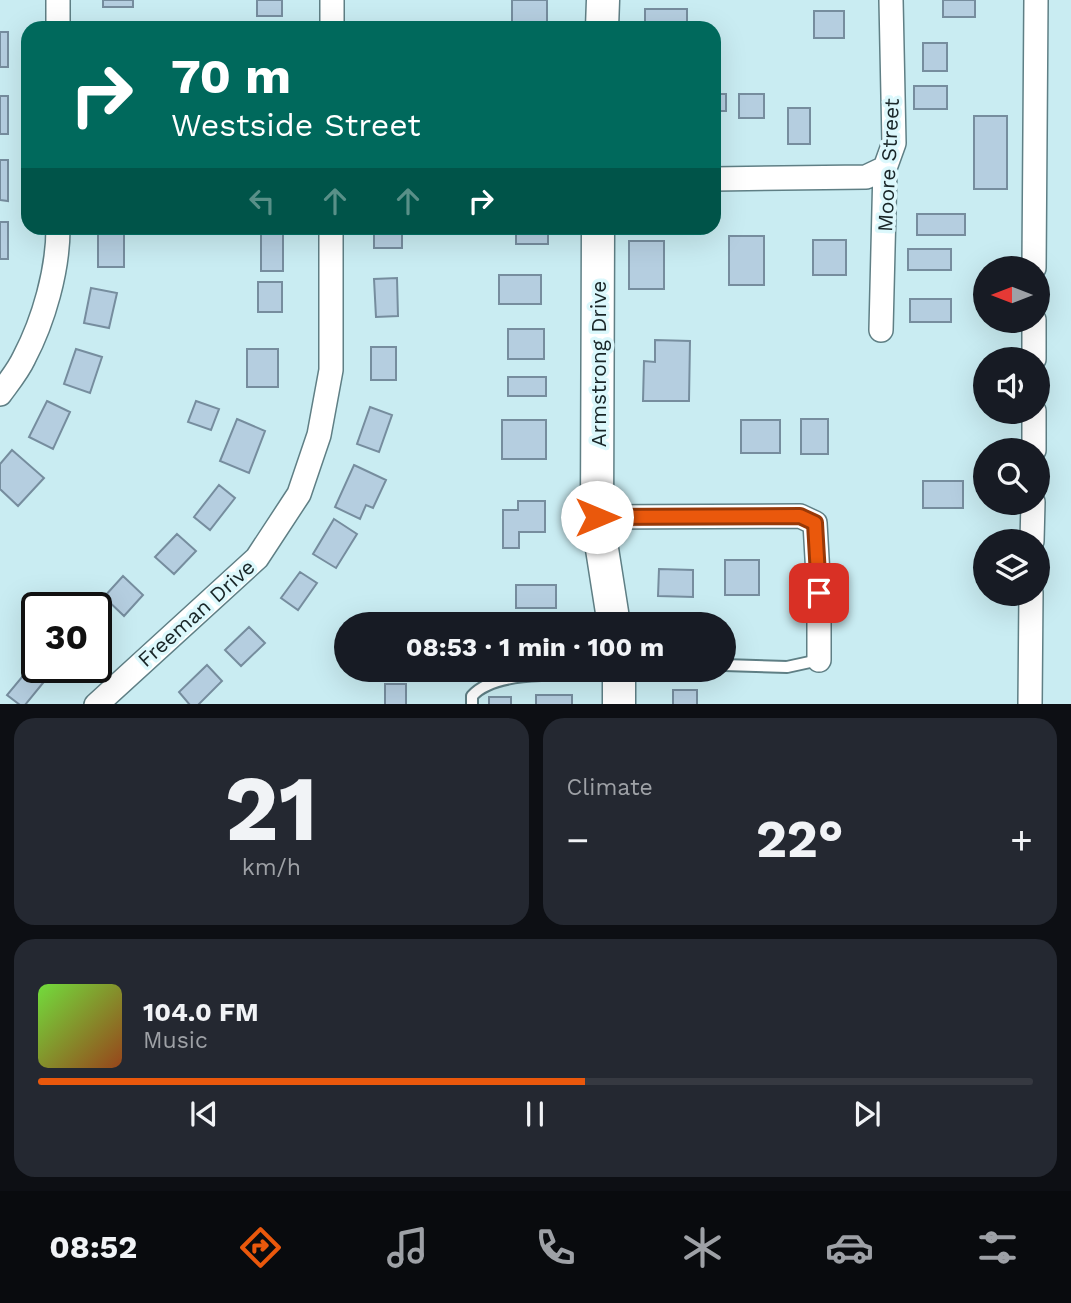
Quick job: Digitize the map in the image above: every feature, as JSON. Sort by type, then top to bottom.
[{"type":"street","points":[[58,0],[58,21]]},
{"type":"street","points":[[332,0],[332,21]]},
{"type":"street","points":[[602,21],[603,0]]},
{"type":"street","name":"Moore Street","points":[[881,330],[885,168],[894,143],[891,0]]},
{"type":"street","points":[[1034,256],[1036,0]]},
{"type":"street","points":[[721,179],[866,177],[885,168]]},
{"type":"street","points":[[0,394],[24,359],[48,298],[58,250],[58,235]]},
{"type":"street","name":"Freeman Drive","points":[[97,704],[257,558],[299,494],[319,435],[331,370],[331,235]]},
{"type":"street","name":"Armstrong Drive","points":[[598,235],[597,517],[612,612]]},
{"type":"street","points":[[597,517],[800,516],[815,523],[819,660]]},
{"type":"street","points":[[1030,704],[1031,606]]},
{"type":"lane","points":[[736,665],[787,667],[819,660]]},
{"type":"lane","points":[[472,704],[472,696],[479,688],[514,676],[619,683]]},
{"type":"building","points":[[103,0],[133,0],[133,7],[103,7]]},
{"type":"building","points":[[257,0],[282,0],[282,16],[257,16]]},
{"type":"building","points":[[512,0],[547,0],[547,21],[512,21]]},
{"type":"building","points":[[943,0],[975,0],[975,17],[943,17]]},
{"type":"building","points":[[645,9],[687,9],[687,21],[645,21]]},
{"type":"building","points":[[814,11],[844,11],[844,38],[814,38]]},
{"type":"building","points":[[0,32],[8,32],[8,67],[0,67]]},
{"type":"building","points":[[923,43],[947,43],[947,71],[923,71]]},
{"type":"building","points":[[914,86],[947,86],[947,109],[914,109]]},
{"type":"building","points":[[721,94],[726,94],[726,111],[721,111]]},
{"type":"building","points":[[739,94],[764,94],[764,118],[739,118]]},
{"type":"building","points":[[0,96],[8,96],[8,134],[0,134]]},
{"type":"building","points":[[788,108],[810,108],[810,144],[788,144]]},
{"type":"building","points":[[974,116],[1007,116],[1007,189],[974,189]]},
{"type":"building","points":[[0,160],[8,160],[8,201],[0,200]]},
{"type":"building","points":[[917,214],[965,214],[965,235],[917,235]]},
{"type":"building","points":[[0,222],[8,222],[8,259],[0,259]]},
{"type":"building","points":[[98,235],[124,235],[124,267],[98,267]]},
{"type":"building","points":[[261,235],[283,235],[283,271],[261,271]]},
{"type":"building","points":[[374,235],[402,235],[402,248],[374,248]]},
{"type":"building","points":[[516,235],[548,235],[548,244],[516,244]]},
{"type":"building","points":[[729,236],[764,236],[764,285],[729,285]]},
{"type":"building","points":[[813,240],[846,240],[846,275],[813,275]]},
{"type":"building","points":[[629,241],[664,241],[664,289],[629,289]]},
{"type":"building","points":[[908,249],[951,249],[951,270],[908,270]]},
{"type":"building","points":[[499,275],[541,275],[541,304],[499,304]]},
{"type":"building","points":[[397,278],[398,316],[376,317],[374,279]]},
{"type":"building","points":[[258,282],[282,282],[282,312],[258,312]]},
{"type":"building","points":[[91,288],[117,293],[109,328],[84,323]]},
{"type":"building","points":[[910,299],[951,299],[951,322],[910,322]]},
{"type":"building","points":[[508,329],[544,329],[544,359],[508,359]]},
{"type":"building","points":[[655,340],[690,341],[689,401],[643,401],[644,361],[655,362]]},
{"type":"building","points":[[371,347],[396,347],[396,380],[371,380]]},
{"type":"building","points":[[76,349],[102,357],[90,393],[64,384]]},
{"type":"building","points":[[247,349],[278,349],[278,387],[247,387]]},
{"type":"building","points":[[508,377],[546,377],[546,396],[508,396]]},
{"type":"building","points":[[47,401],[70,412],[53,449],[29,437]]},
{"type":"building","points":[[196,401],[219,409],[211,430],[188,422]]},
{"type":"building","points":[[370,407],[392,415],[379,452],[357,444]]},
{"type":"building","points":[[237,419],[265,431],[249,473],[220,461]]},
{"type":"building","points":[[801,419],[828,419],[828,454],[801,454]]},
{"type":"building","points":[[502,420],[546,420],[546,459],[502,459]]},
{"type":"building","points":[[741,420],[780,420],[780,453],[741,453]]},
{"type":"building","points":[[12,450],[44,478],[18,506],[0,489],[0,464]]},
{"type":"building","points":[[354,465],[386,480],[373,508],[366,505],[360,519],[335,507]]},
{"type":"building","points":[[923,481],[963,481],[963,508],[923,508]]},
{"type":"building","points":[[219,485],[235,498],[210,530],[194,517]]},
{"type":"building","points":[[518,501],[545,501],[545,532],[519,532],[519,548],[503,548],[503,510],[518,510]]},
{"type":"building","points":[[334,519],[357,534],[336,568],[313,554]]},
{"type":"building","points":[[177,534],[196,551],[174,574],[155,557]]},
{"type":"building","points":[[725,560],[759,560],[759,595],[725,595]]},
{"type":"building","points":[[659,569],[693,570],[693,597],[658,596]]},
{"type":"building","points":[[300,572],[317,583],[298,610],[281,598]]},
{"type":"building","points":[[123,576],[143,595],[124,616],[112,605],[112,592],[109,592]]},
{"type":"building","points":[[516,585],[556,585],[556,608],[516,608]]},
{"type":"building","points":[[249,627],[265,643],[241,666],[225,650]]},
{"type":"building","points":[[207,665],[222,681],[199,704],[189,704],[179,692]]},
{"type":"building","points":[[21,678],[21,683],[43,683],[26,704],[19,704],[7,695]]},
{"type":"building","points":[[385,684],[406,684],[406,704],[385,704]]},
{"type":"building","points":[[673,690],[697,690],[697,704],[673,704]]},
{"type":"building","points":[[536,695],[572,695],[572,704],[536,704]]},
{"type":"building","points":[[489,697],[511,697],[511,704],[489,704]]},
{"type":"route","points":[[597,517],[800,516],[815,523],[819,593]]}]
